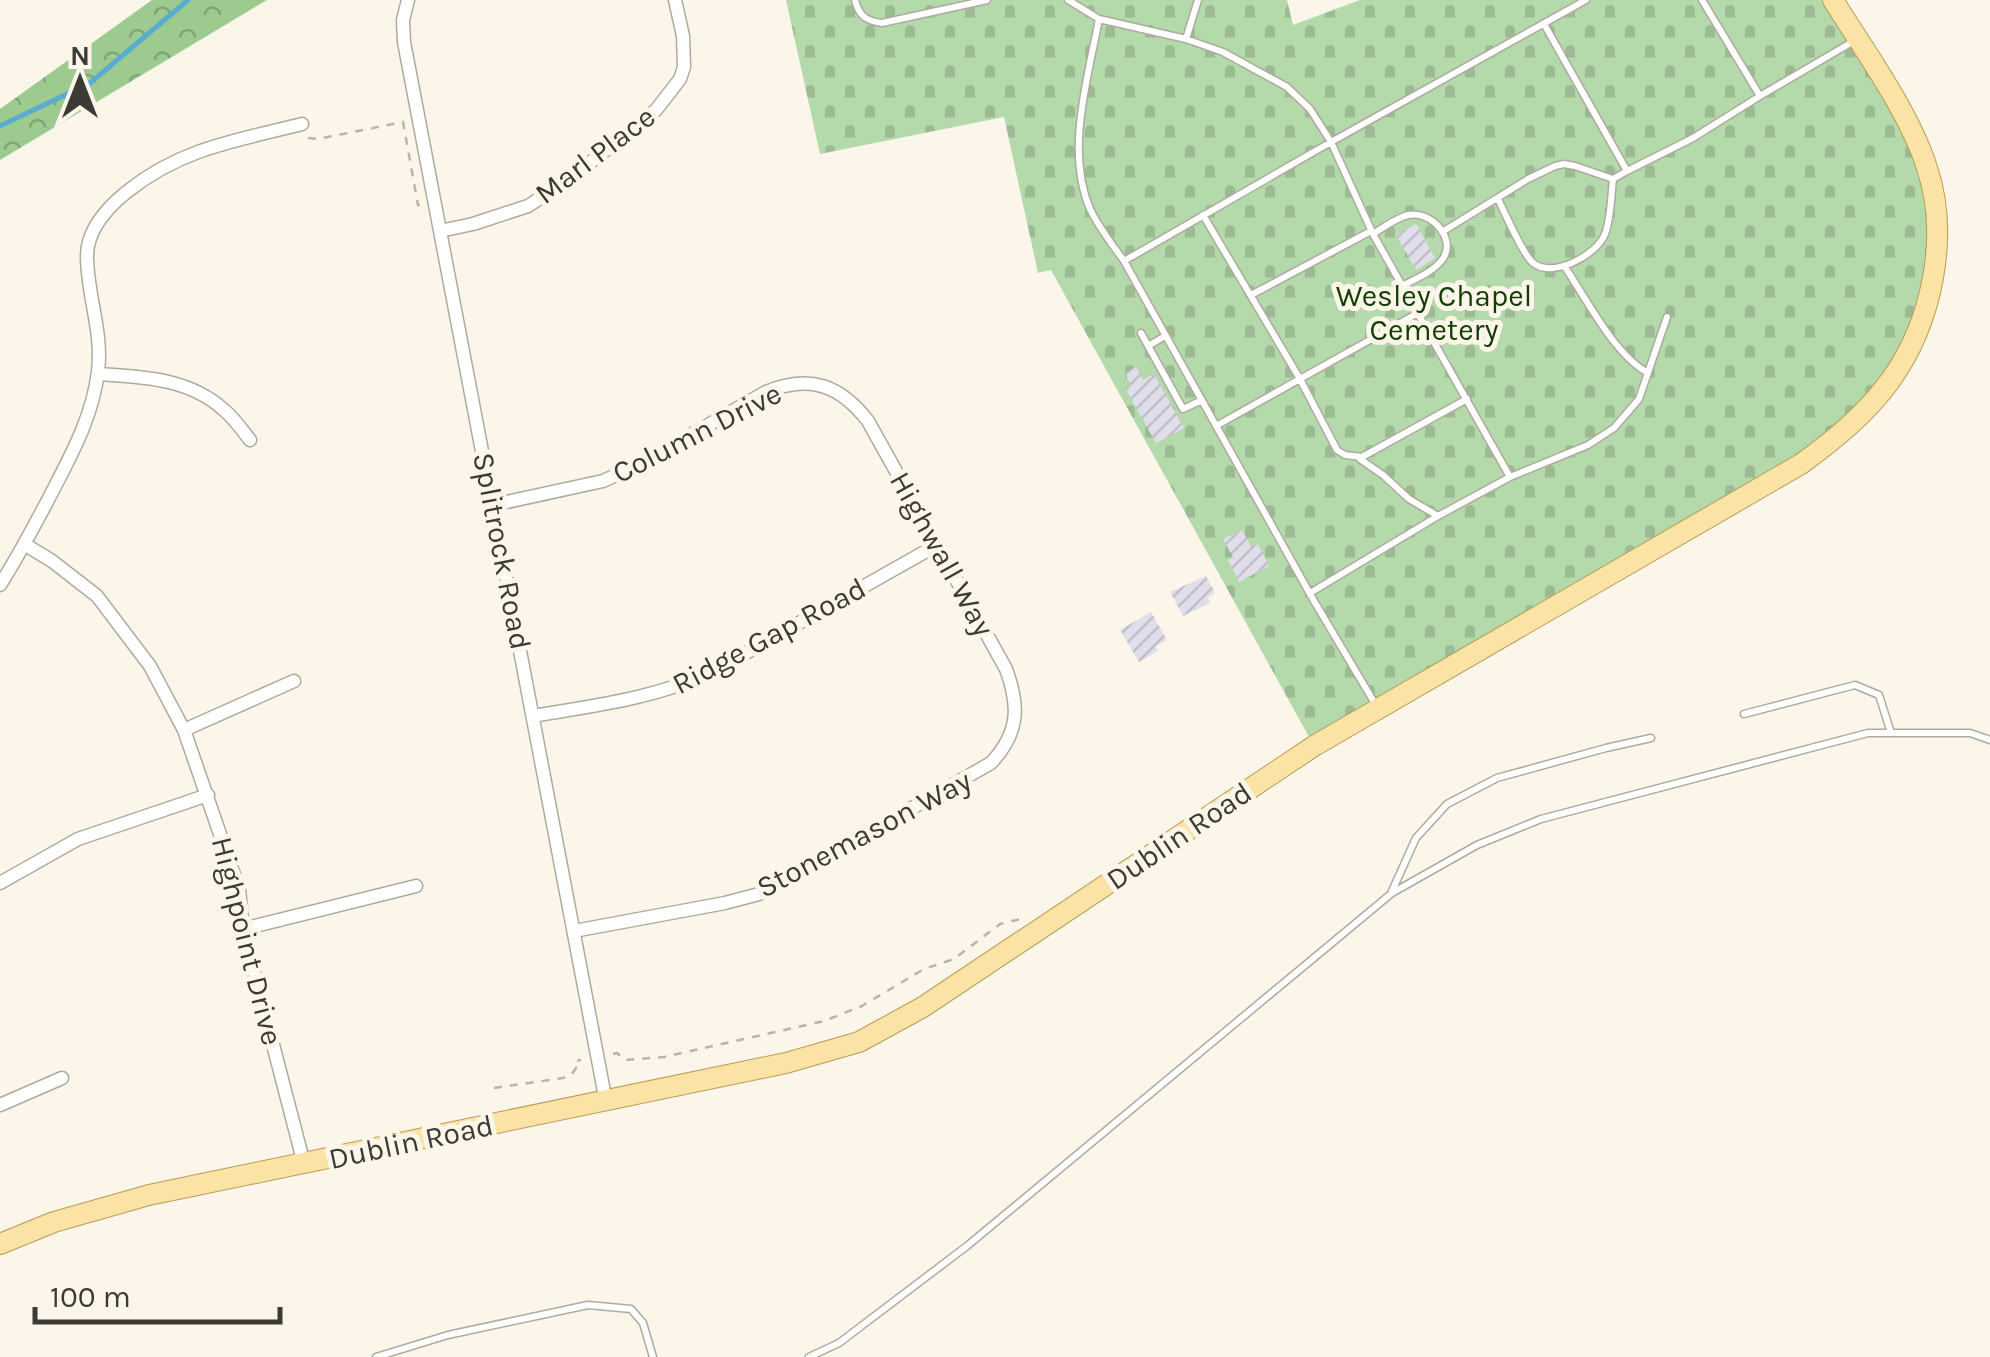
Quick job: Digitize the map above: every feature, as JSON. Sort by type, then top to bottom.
[{"type":"main road","name":"Dublin Road","points":[[0,1244],[54,1222],[115,1204],[786,1063],[859,1042],[923,1006],[1314,746],[1801,464],[1853,422],[1894,376],[1925,311],[1935,261],[1934,202],[1928,168],[1902,113],[1833,0]]},
{"type":"street","name":"Splitrock Road","points":[[408,0],[403,20],[404,42],[606,1102]]},
{"type":"street","name":"Marl Place","points":[[440,231],[504,216],[528,206],[551,193],[656,110],[680,79],[685,58],[675,0]]},
{"type":"street","points":[[0,585],[81,435],[92,404],[98,374],[98,332],[87,254],[98,221],[113,203],[144,180],[196,152],[302,124]]},
{"type":"street","points":[[98,374],[154,378],[181,385],[226,411],[250,440]]},
{"type":"street","name":"Column Drive","points":[[493,505],[603,481],[638,466],[783,386],[804,383],[842,394]]},
{"type":"street","name":"Highwall Way","points":[[842,394],[868,421],[1006,669],[1015,697],[1013,726]]},
{"type":"street","name":"Highpoint Drive","points":[[24,544],[97,596],[150,666],[184,730],[240,889],[244,930],[304,1164]]},
{"type":"street","name":"Ridge Gap Road","points":[[533,716],[644,698],[679,687],[938,545]]},
{"type":"street","points":[[184,730],[294,681]]},
{"type":"street","name":"Stonemason Way","points":[[574,931],[758,894],[991,764],[1013,726]]},
{"type":"street","points":[[0,883],[78,839],[208,795]]},
{"type":"street","points":[[244,930],[416,886]]},
{"type":"street","points":[[0,1105],[62,1078]]},
{"type":"lane","points":[[855,0],[862,17],[882,23],[987,0]]},
{"type":"lane","points":[[1068,0],[1099,19],[1186,39],[1223,52],[1288,88],[1310,109],[1331,142],[1372,232],[1510,478]]},
{"type":"lane","points":[[1186,39],[1198,0]]},
{"type":"lane","points":[[1124,261],[1586,0]]},
{"type":"lane","points":[[1702,0],[1760,96]]},
{"type":"lane","points":[[1099,19],[1082,117],[1080,158],[1088,205],[1124,261],[1378,708]]},
{"type":"lane","points":[[1544,24],[1627,171]]},
{"type":"lane","points":[[1498,199],[1533,263],[1548,269],[1565,267],[1602,240],[1613,180],[1693,138],[1857,39]]},
{"type":"lane","points":[[1442,232],[1548,168],[1564,164],[1613,180]]},
{"type":"lane","points":[[1251,296],[1411,214],[1426,216],[1436,221],[1448,241],[1448,251],[1441,263],[1402,286]]},
{"type":"lane","points":[[1204,215],[1337,450],[1367,463],[1409,499],[1438,516]]},
{"type":"lane","points":[[1565,267],[1620,350],[1648,373]]},
{"type":"lane","points":[[1216,426],[1418,313]]},
{"type":"lane","points":[[1310,594],[1438,516],[1510,478],[1588,445],[1614,428],[1639,399],[1667,317]]},
{"type":"lane","points":[[1141,333],[1183,409],[1202,400]]},
{"type":"lane","points":[[1148,346],[1166,336]]},
{"type":"lane","points":[[1354,457],[1362,457],[1467,399]]},
{"type":"lane","points":[[1744,714],[1854,684],[1879,695],[1891,732]]},
{"type":"lane","points":[[809,1357],[839,1343],[967,1246],[1392,892],[1477,844],[1541,820],[1868,734],[1970,734],[1990,740]]},
{"type":"lane","points":[[1392,892],[1416,838],[1447,804],[1497,778],[1651,738]]},
{"type":"lane","points":[[376,1357],[448,1335],[588,1306],[632,1309],[643,1324],[654,1357]]},
{"type":"path","points":[[302,124],[306,138],[318,138],[403,122],[418,205],[434,202]]},
{"type":"path","points":[[610,1055],[616,1053],[625,1060],[664,1057],[824,1021],[862,1006],[924,969],[954,959],[1000,924],[1023,918]]},
{"type":"path","points":[[494,1088],[563,1078],[576,1068],[574,1061],[582,1060]]},
{"type":"green space","points":[[152,0],[267,0],[0,160],[0,109]]},
{"type":"green space","name":"Wesley Chapel Cemetery","points":[[786,0],[1287,0],[1293,25],[1360,0],[1833,0],[1902,113],[1936,215],[1925,311],[1853,423],[1314,746],[1051,270],[1038,273],[1004,117],[820,154]]},
{"type":"building","points":[[1416,224],[1435,258],[1416,270],[1396,235]]},
{"type":"building","points":[[1136,367],[1143,380],[1154,374],[1184,428],[1156,443],[1125,388],[1131,385],[1125,373]]},
{"type":"building","points":[[1242,530],[1251,547],[1258,544],[1269,566],[1239,582],[1228,560],[1233,557],[1223,539]]},
{"type":"building","points":[[1206,576],[1215,593],[1208,598],[1210,603],[1183,616],[1170,592]]},
{"type":"building","points":[[1151,612],[1167,640],[1156,646],[1158,651],[1139,662],[1120,630]]},
{"type":"waterway","points":[[0,126],[90,83],[188,0]]}]
